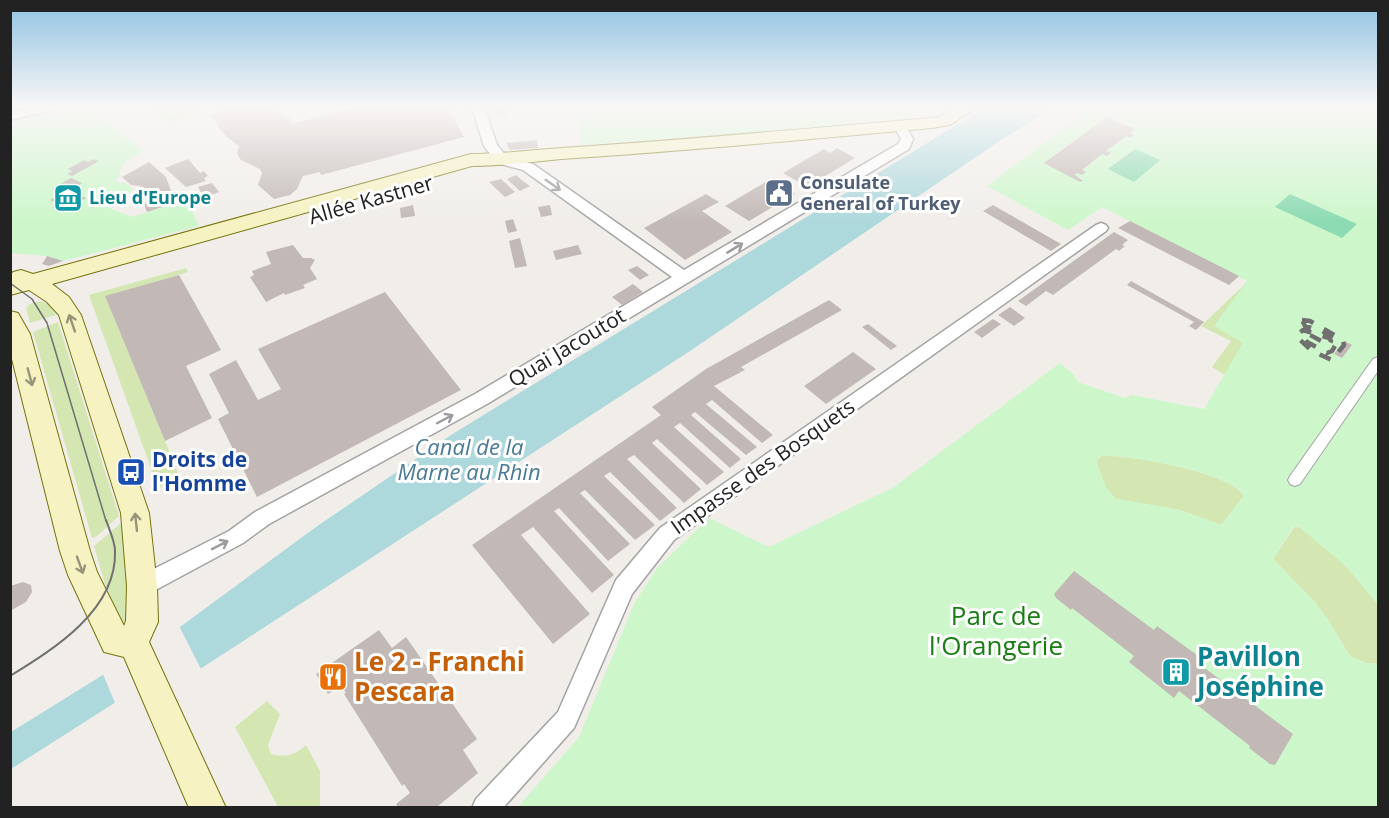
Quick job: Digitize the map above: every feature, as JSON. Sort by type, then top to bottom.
[{"type":"main road","name":"Allée Kastner","points":[[11,315],[29,287],[417,181],[485,168],[502,160],[528,155],[672,145]]},
{"type":"main road","points":[[10,272],[29,287],[64,303],[70,315],[135,513],[142,586],[142,622],[133,642],[208,807]]},
{"type":"main road","points":[[11,315],[83,574],[115,641],[133,642]]},
{"type":"street","points":[[490,145],[502,160],[528,167],[684,278]]},
{"type":"street","name":"Quai Jacoutot","points":[[142,586],[236,537],[262,518],[518,378],[904,145]]},
{"type":"street","name":"Impasse des Bosquets","points":[[485,807],[566,720],[624,586],[667,534],[1101,228]]},
{"type":"street","points":[[1295,480],[1378,362]]},
{"type":"green space","points":[[11,145],[136,145],[143,151],[124,162],[116,182],[126,183],[133,189],[107,207],[132,217],[187,200],[199,226],[63,261],[47,256],[11,253]]},
{"type":"green space","name":"Parc de l'Orangerie","points":[[1041,145],[1378,145],[1378,605],[1346,566],[1298,526],[1293,527],[1273,559],[1315,602],[1350,656],[1366,663],[1378,664],[1378,807],[517,808],[579,737],[634,604],[657,568],[709,518],[769,547],[894,487],[1060,363],[1074,375],[1078,382],[1125,398],[1132,395],[1204,409],[1243,343],[1214,326],[1247,281],[1102,207],[1068,230],[987,186]],"holes":[[[1101,456],[1132,458],[1201,473],[1236,488],[1244,496],[1221,525],[1180,510],[1116,499],[1106,488],[1096,461]]]},
{"type":"green space","points":[[1135,149],[1160,160],[1134,182],[1108,169]]},
{"type":"green space","points":[[1290,194],[1357,224],[1342,238],[1275,207]]},
{"type":"green space","points":[[186,268],[188,272],[106,297],[180,478],[158,488],[89,295]]},
{"type":"green space","points":[[1248,281],[1247,388],[1212,367],[1231,341],[1201,326]]},
{"type":"green space","points":[[40,301],[49,304],[56,315],[30,323],[26,308]]},
{"type":"green space","points":[[58,322],[119,516],[92,538],[33,332]]},
{"type":"green space","points":[[1101,456],[1132,458],[1201,473],[1236,488],[1244,496],[1221,525],[1180,510],[1116,499],[1106,488],[1096,461]]},
{"type":"green space","points":[[121,523],[126,543],[132,620],[123,625],[105,584],[94,546]]},
{"type":"green space","points":[[1295,526],[1317,538],[1328,548],[1378,605],[1378,664],[1366,663],[1350,656],[1315,602],[1273,559]]},
{"type":"green space","points":[[267,701],[280,714],[268,745],[271,754],[290,755],[306,745],[320,771],[320,807],[278,807],[235,727]]},
{"type":"water","name":"Canal de la Marne au Rhin","points":[[924,145],[993,145],[690,351],[123,719],[116,702],[11,769],[11,732],[180,627],[316,527],[451,435]]},
{"type":"pier","points":[[178,624],[202,671],[123,722],[102,672]]},
{"type":"building","points":[[433,145],[321,175],[320,172],[303,176],[297,189],[290,195],[274,199],[258,185],[262,173],[260,169],[241,160],[237,154],[239,146]]},
{"type":"building","points":[[507,145],[538,145],[538,148],[510,150]]},
{"type":"building","points":[[1068,145],[1114,145],[1106,151],[1111,153],[1107,156],[1102,154],[1082,170],[1086,172],[1082,175],[1077,173],[1075,175],[1083,181],[1080,182],[1044,163]]},
{"type":"building","points":[[837,148],[855,158],[807,187],[783,173],[824,149],[830,153]]},
{"type":"building","points":[[93,159],[99,161],[72,176],[67,174],[72,171],[68,169],[84,160],[88,162]]},
{"type":"building","points":[[188,159],[200,173],[204,171],[208,176],[204,178],[206,181],[186,187],[165,168]]},
{"type":"building","points":[[149,162],[166,177],[171,191],[168,193],[169,196],[175,194],[178,202],[147,212],[144,204],[151,202],[140,186],[131,185],[122,177]]},
{"type":"building","points":[[516,175],[530,186],[520,191],[507,179]]},
{"type":"building","points":[[71,178],[82,183],[70,191],[86,198],[68,208],[50,200],[63,193],[53,188]]},
{"type":"building","points":[[501,179],[515,192],[505,197],[489,182]]},
{"type":"building","points":[[771,179],[795,194],[749,221],[725,206]]},
{"type":"building","points":[[212,183],[219,192],[196,201],[193,197],[202,194],[198,187]]},
{"type":"building","points":[[706,194],[719,202],[702,211],[732,232],[685,260],[644,228]]},
{"type":"building","points":[[413,205],[415,216],[401,218],[400,208]]},
{"type":"building","points":[[550,205],[552,215],[541,217],[538,207]]},
{"type":"building","points":[[993,205],[1061,244],[1051,251],[983,211]]},
{"type":"building","points":[[513,219],[517,231],[508,233],[505,221]]},
{"type":"building","points":[[1130,221],[1239,276],[1229,285],[1118,228]]},
{"type":"building","points":[[1114,232],[1128,240],[1119,251],[1116,249],[1053,295],[1046,291],[1026,306],[1018,301]]},
{"type":"building","points":[[520,238],[527,266],[515,268],[509,241]]},
{"type":"building","points":[[293,245],[303,258],[315,260],[310,268],[317,279],[303,285],[305,288],[285,295],[284,293],[266,302],[250,277],[254,275],[252,271],[271,264],[266,252]]},
{"type":"building","points":[[578,245],[582,254],[556,260],[553,251]]},
{"type":"building","points":[[47,256],[63,261],[49,266],[42,264]]},
{"type":"building","points":[[637,266],[649,275],[640,280],[628,270]]},
{"type":"building","points":[[179,275],[221,350],[186,366],[212,418],[165,441],[105,296]]},
{"type":"building","points":[[1131,281],[1204,322],[1196,330],[1189,326],[1194,322],[1127,285]]},
{"type":"building","points":[[633,284],[643,292],[622,305],[612,297]]},
{"type":"building","points":[[385,292],[461,390],[257,497],[218,419],[229,413],[209,374],[236,360],[258,400],[281,389],[258,349]]},
{"type":"building","points":[[829,300],[842,310],[741,367],[745,370],[714,386],[773,435],[762,443],[712,400],[706,404],[757,447],[746,455],[695,412],[691,415],[741,459],[730,468],[680,423],[674,427],[724,472],[707,485],[657,439],[652,443],[701,489],[684,503],[634,455],[627,459],[677,508],[660,521],[610,472],[604,476],[655,525],[635,540],[585,490],[580,493],[630,544],[608,561],[559,508],[554,511],[614,575],[592,593],[533,527],[521,535],[590,614],[553,644],[472,545],[661,415],[652,407],[706,369]]},
{"type":"building","points":[[1010,307],[1025,318],[1014,326],[998,315]]},
{"type":"building","points":[[993,319],[1001,324],[982,338],[974,332]]},
{"type":"building","points":[[868,324],[897,346],[891,350],[862,327]]},
{"type":"building","points":[[1344,341],[1352,345],[1342,358],[1334,354]]},
{"type":"building","points":[[853,352],[876,369],[826,404],[804,386]]},
{"type":"building","name":"Pavillon Joséphine","points":[[1074,571],[1154,630],[1157,626],[1201,658],[1198,663],[1293,734],[1275,765],[1270,764],[1249,748],[1250,746],[1179,691],[1174,698],[1129,662],[1134,656],[1056,598],[1054,594]]},
{"type":"building","points":[[23,582],[31,585],[32,592],[26,602],[10,611],[10,586]]},
{"type":"building","points":[[379,630],[392,648],[406,637],[477,739],[463,750],[478,773],[437,807],[398,807],[396,804],[410,793],[404,784],[402,786],[344,694],[346,693],[341,685],[328,694],[316,674]]},
{"type":"tram line","points":[[10,283],[32,299],[47,323],[106,521]]},
{"type":"tram line","points":[[10,676],[80,626],[106,592],[113,572],[115,551],[106,520]]},
{"type":"railway","points":[[1302,320],[1310,321],[1343,340],[1344,345],[1332,360],[1312,351],[1296,336],[1303,330],[1329,338],[1331,341],[1329,345],[1310,335],[1303,337],[1307,342],[1327,353],[1332,351],[1338,341],[1322,331],[1305,326],[1302,320]]},
{"type":"place","name":"Consulate General of Turkey","points":[[779,193]]},
{"type":"place","name":"Lieu d'Europe","points":[[68,198]]},
{"type":"place","name":"Droits de l'Homme","points":[[131,472]]},
{"type":"place","name":"Pavillon Joséphine","points":[[1176,672]]},
{"type":"place","name":"Le 2 - Franchi Pescara","points":[[333,677]]}]
